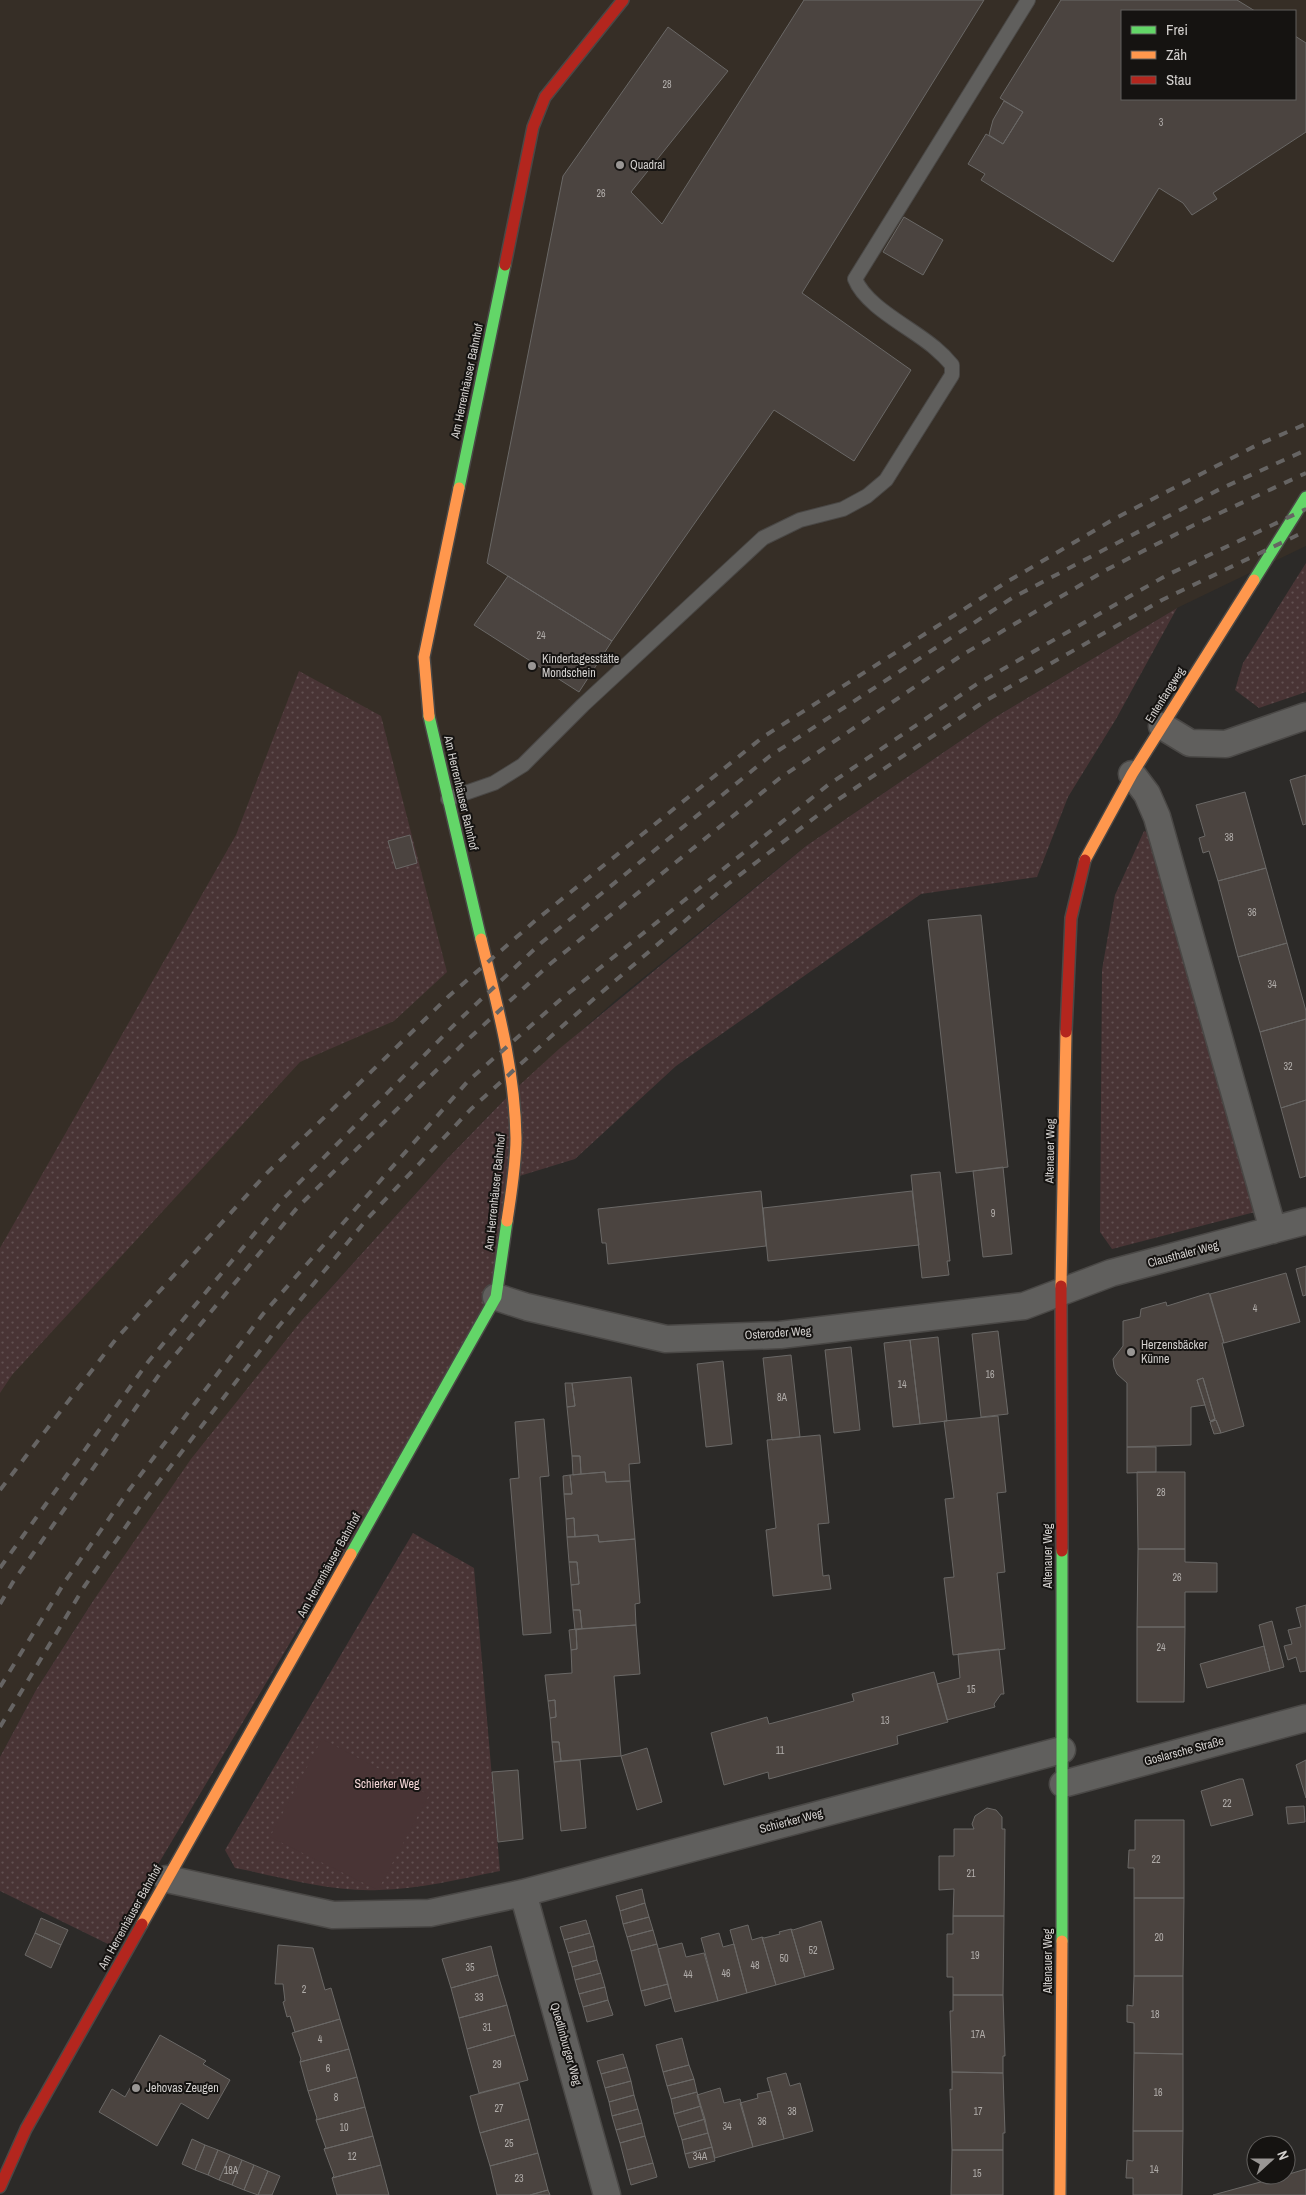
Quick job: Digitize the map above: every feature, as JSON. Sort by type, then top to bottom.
[{"type":"street","name":"Am Herrenhäuser Bahnhof","points":[[0,2187],[26,2129],[496,1297],[513,1178],[516,1139],[513,1091],[503,1028],[428,710],[424,657],[533,127],[545,97],[623,0]]},
{"type":"street","name":"Entenfangweg","points":[[1071,918],[1085,861],[1132,774],[1306,498]]},
{"type":"street","points":[[1162,726],[1190,744],[1226,744],[1306,716]]},
{"type":"street","points":[[1132,774],[1147,794],[1157,817],[1273,1230]]},
{"type":"street","name":"Altenauer Weg","points":[[1060,2195],[1063,1784],[1061,1292],[1067,971],[1071,918]]},
{"type":"street","name":"Clausthaler Weg","points":[[1061,1292],[1111,1273],[1306,1221]]},
{"type":"street","name":"Osteroder Weg","points":[[496,1297],[527,1307],[666,1339],[780,1335],[998,1310],[1024,1306],[1061,1292]]},
{"type":"street","name":"Goslarsche Straße","points":[[1063,1784],[1306,1718]]},
{"type":"street","name":"Schierker Weg","points":[[167,1880],[333,1915],[430,1913],[523,1893],[1062,1750]]},
{"type":"street","name":"Quedlinburger Weg","points":[[523,1893],[607,2195]]},
{"type":"lane","points":[[448,799],[494,783],[523,765],[583,705],[763,538],[800,520],[843,509],[867,496],[886,480],[952,375],[952,365],[935,348],[870,300],[859,288],[855,279],[1028,0]]},
{"type":"shaded area","points":[[0,0],[1306,0],[1306,546],[1177,608],[994,718],[806,846],[617,999],[513,1091],[446,1160],[302,1320],[93,1601],[36,1690],[0,1757]]},
{"type":"green space","points":[[1306,563],[1306,692],[1259,708],[1235,690],[1243,663]]},
{"type":"green space","points":[[1177,608],[1116,719],[1068,797],[1037,877],[921,894],[676,1066],[575,1159],[513,1178],[496,1297],[110,1945],[0,1891],[0,1757],[36,1690],[93,1601],[191,1459],[302,1320],[446,1160],[513,1091],[559,1049],[806,846],[994,718]]},
{"type":"green space","points":[[299,671],[381,716],[447,972],[394,1021],[300,1062],[12,1375],[0,1393],[0,1248],[236,835]]},
{"type":"green space","points":[[1144,831],[1150,833],[1255,1212],[1112,1249],[1100,1232],[1102,970],[1115,895]]},
{"type":"green space","name":"Schierker Weg","points":[[413,1533],[474,1568],[500,1871],[409,1888],[361,1890],[325,1886],[235,1868],[225,1850]]},
{"type":"green space","points":[[322,1739],[429,1795],[378,1890],[270,1837]]},
{"type":"building","points":[[804,0],[984,0],[802,293],[911,370],[854,461],[774,410],[612,641],[487,563],[563,176],[668,27],[728,71],[631,192],[662,224]]},
{"type":"building","points":[[1061,0],[1237,0],[1253,10],[1121,10],[1121,100],[1296,100],[1296,37],[1306,43],[1306,132],[1213,193],[1217,199],[1192,215],[1183,203],[1159,188],[1113,262],[981,180],[985,174],[968,164],[986,134],[1003,144],[1023,112],[1000,98]]},
{"type":"building","points":[[1004,101],[1023,112],[1003,144],[989,135],[993,120]]},
{"type":"building","points":[[904,217],[943,240],[923,275],[883,252]]},
{"type":"building","points":[[508,576],[612,641],[579,692],[474,625]]},
{"type":"building","points":[[1306,775],[1306,824],[1303,825],[1290,780]]},
{"type":"building","points":[[1245,792],[1266,868],[1218,881],[1209,851],[1203,853],[1199,838],[1205,836],[1196,805]]},
{"type":"building","points":[[410,835],[417,863],[396,869],[388,841]]},
{"type":"building","points":[[1266,868],[1287,943],[1238,957],[1218,881]]},
{"type":"building","points":[[981,915],[1008,1167],[956,1173],[928,920]]},
{"type":"building","points":[[1287,943],[1306,1011],[1306,1019],[1260,1032],[1238,957]]},
{"type":"building","points":[[1306,1019],[1306,1100],[1281,1108],[1260,1032]]},
{"type":"building","points":[[1306,1100],[1306,1176],[1300,1178],[1281,1108]]},
{"type":"building","points":[[1003,1167],[1012,1254],[983,1257],[973,1171]]},
{"type":"building","points":[[940,1172],[950,1261],[947,1261],[949,1275],[922,1278],[911,1175]]},
{"type":"building","points":[[761,1191],[766,1246],[608,1264],[606,1243],[602,1243],[598,1209]]},
{"type":"building","points":[[912,1191],[919,1245],[768,1261],[763,1208]]},
{"type":"building","points":[[1306,1266],[1306,1295],[1303,1296],[1296,1269]]},
{"type":"building","points":[[1286,1273],[1300,1322],[1224,1343],[1210,1294]]},
{"type":"building","points":[[1209,1293],[1224,1343],[1222,1343],[1244,1426],[1221,1433],[1216,1420],[1210,1422],[1215,1419],[1203,1378],[1197,1380],[1205,1405],[1191,1407],[1191,1445],[1127,1447],[1127,1383],[1117,1374],[1113,1359],[1123,1346],[1123,1321],[1140,1317],[1141,1309],[1166,1302],[1167,1306]]},
{"type":"building","points":[[998,1331],[1008,1414],[981,1417],[972,1334]]},
{"type":"building","points":[[938,1337],[947,1421],[920,1424],[910,1340]]},
{"type":"building","points":[[910,1340],[920,1424],[893,1427],[884,1343]]},
{"type":"building","points":[[851,1347],[860,1430],[834,1433],[825,1350]]},
{"type":"building","points":[[791,1355],[800,1437],[772,1440],[763,1358]]},
{"type":"building","points":[[723,1361],[732,1444],[706,1447],[697,1364]]},
{"type":"building","points":[[631,1377],[640,1463],[629,1464],[630,1481],[606,1482],[605,1472],[581,1474],[580,1456],[572,1456],[567,1407],[575,1406],[572,1383]]},
{"type":"building","points":[[1203,1378],[1215,1419],[1210,1421],[1197,1380]]},
{"type":"building","points":[[565,1383],[572,1383],[575,1406],[567,1407]]},
{"type":"building","points":[[998,1416],[1006,1492],[997,1493],[1005,1572],[997,1573],[1005,1649],[953,1655],[944,1578],[954,1577],[945,1499],[954,1498],[944,1421]]},
{"type":"building","points":[[544,1419],[549,1476],[540,1477],[551,1633],[523,1635],[510,1479],[519,1478],[515,1422]]},
{"type":"building","points":[[1216,1420],[1221,1433],[1214,1434],[1210,1422]]},
{"type":"building","points":[[820,1435],[829,1523],[818,1524],[823,1576],[829,1575],[831,1589],[773,1596],[766,1530],[776,1528],[767,1440]]},
{"type":"building","points":[[1127,1447],[1156,1447],[1156,1472],[1127,1473]]},
{"type":"building","points":[[572,1456],[580,1456],[581,1474],[573,1475]]},
{"type":"building","points":[[605,1472],[606,1482],[630,1481],[635,1539],[599,1542],[598,1535],[575,1537],[574,1518],[566,1519],[564,1494],[572,1494],[570,1475]]},
{"type":"building","points":[[1137,1472],[1185,1472],[1185,1549],[1138,1549]]},
{"type":"building","points":[[570,1475],[572,1494],[564,1494],[563,1476]]},
{"type":"building","points":[[574,1518],[575,1537],[567,1537],[566,1519]]},
{"type":"building","points":[[598,1535],[599,1542],[635,1539],[640,1603],[635,1604],[636,1625],[582,1629],[580,1610],[573,1610],[571,1585],[579,1584],[577,1562],[569,1562],[567,1537]]},
{"type":"building","points":[[1138,1549],[1185,1549],[1185,1562],[1217,1563],[1217,1592],[1185,1592],[1185,1627],[1137,1627]]},
{"type":"building","points":[[569,1562],[577,1562],[579,1584],[571,1585]]},
{"type":"building","points":[[1306,1605],[1306,1671],[1300,1672],[1296,1657],[1288,1660],[1284,1646],[1292,1644],[1288,1630],[1301,1627],[1296,1608]]},
{"type":"building","points":[[573,1610],[580,1610],[582,1629],[575,1630]]},
{"type":"building","points":[[1272,1621],[1284,1667],[1270,1671],[1259,1625]]},
{"type":"building","points":[[636,1625],[640,1674],[614,1676],[621,1756],[561,1761],[559,1742],[552,1742],[550,1718],[556,1717],[555,1700],[548,1701],[545,1675],[572,1673],[571,1650],[577,1649],[576,1629]]},
{"type":"building","points":[[1137,1627],[1185,1627],[1184,1702],[1137,1702]]},
{"type":"building","points":[[576,1629],[577,1649],[571,1650],[569,1630]]},
{"type":"building","points":[[1264,1646],[1270,1671],[1207,1688],[1200,1664]]},
{"type":"building","points":[[999,1649],[1004,1694],[1001,1694],[994,1704],[995,1707],[947,1720],[937,1684],[960,1678],[958,1654]]},
{"type":"building","points":[[934,1672],[948,1722],[897,1736],[898,1744],[769,1779],[768,1772],[724,1785],[711,1733],[767,1717],[769,1724],[825,1709],[854,1701],[852,1694]]},
{"type":"building","points":[[555,1700],[556,1717],[550,1718],[548,1701]]},
{"type":"building","points":[[552,1742],[559,1742],[561,1761],[554,1762]]},
{"type":"building","points":[[647,1748],[662,1802],[637,1810],[621,1756]]},
{"type":"building","points":[[580,1760],[586,1828],[561,1831],[554,1762]]},
{"type":"building","points":[[1306,1760],[1306,1798],[1296,1765]]},
{"type":"building","points":[[518,1770],[523,1839],[498,1842],[492,1772]]},
{"type":"building","points":[[1243,1779],[1253,1815],[1211,1826],[1201,1791]]},
{"type":"building","points":[[1304,1806],[1305,1822],[1288,1824],[1286,1807]]},
{"type":"building","points":[[987,1808],[996,1810],[1002,1817],[1002,1829],[1005,1829],[1004,1916],[953,1916],[954,1889],[939,1890],[939,1856],[954,1856],[954,1829],[974,1829],[972,1824],[975,1816]]},
{"type":"building","points":[[1135,1820],[1184,1820],[1184,1898],[1134,1898],[1134,1868],[1128,1868],[1129,1850],[1135,1850]]},
{"type":"building","points":[[642,1889],[645,1903],[620,1911],[616,1896]]},
{"type":"building","points":[[1134,1898],[1184,1898],[1183,1976],[1134,1976]]},
{"type":"building","points":[[645,1903],[649,1917],[623,1924],[620,1911]]},
{"type":"building","points":[[953,1916],[1004,1916],[1003,1995],[953,1995],[953,1977],[947,1977],[947,1934],[953,1934]]},
{"type":"building","points":[[649,1917],[653,1930],[627,1937],[623,1924]]},
{"type":"building","points":[[41,1918],[68,1930],[61,1945],[35,1933]]},
{"type":"building","points":[[586,1920],[590,1933],[564,1940],[560,1927]]},
{"type":"building","points":[[821,1921],[834,1969],[805,1977],[791,1929]]},
{"type":"building","points":[[748,1925],[752,1940],[762,1937],[776,1985],[747,1993],[730,1930]]},
{"type":"building","points":[[791,1929],[805,1977],[776,1985],[762,1937],[780,1934],[779,1932]]},
{"type":"building","points":[[653,1930],[657,1944],[631,1951],[627,1937]]},
{"type":"building","points":[[35,1933],[61,1945],[51,1968],[25,1955]]},
{"type":"building","points":[[590,1933],[594,1946],[568,1953],[564,1940]]},
{"type":"building","points":[[719,1933],[723,1947],[734,1944],[747,1993],[718,2001],[701,1938]]},
{"type":"building","points":[[682,1943],[686,1957],[704,1953],[718,2001],[675,2012],[658,1949]]},
{"type":"building","points":[[657,1944],[668,1984],[641,1991],[631,1951]]},
{"type":"building","points":[[278,1945],[313,1948],[325,1990],[331,1988],[340,2019],[295,2032],[290,2016],[287,2017],[283,2002],[285,2001],[283,1984],[275,1984]]},
{"type":"building","points":[[491,1946],[498,1975],[451,1988],[442,1959]]},
{"type":"building","points":[[594,1946],[597,1960],[572,1967],[568,1953]]},
{"type":"building","points":[[597,1960],[601,1973],[575,1980],[572,1967]]},
{"type":"building","points":[[601,1973],[605,1987],[579,1994],[575,1980]]},
{"type":"building","points":[[498,1975],[507,2005],[459,2018],[451,1988]]},
{"type":"building","points":[[1134,1976],[1183,1976],[1183,2054],[1134,2053],[1134,2023],[1127,2022],[1127,2005],[1133,2006]]},
{"type":"building","points":[[668,1984],[671,1998],[645,2006],[641,1991]]},
{"type":"building","points":[[605,1987],[608,2000],[583,2007],[579,1994]]},
{"type":"building","points":[[953,1995],[1003,1995],[1005,2056],[1003,2056],[1003,2073],[952,2072],[950,2011],[953,2011]]},
{"type":"building","points":[[608,2000],[613,2015],[587,2022],[583,2007]]},
{"type":"building","points":[[507,2005],[515,2035],[467,2049],[459,2018]]},
{"type":"building","points":[[340,2019],[349,2049],[300,2062],[301,2059],[292,2033]]},
{"type":"building","points":[[160,2035],[206,2061],[203,2064],[230,2080],[208,2119],[181,2103],[157,2146],[99,2112],[112,2089],[125,2097]]},
{"type":"building","points":[[515,2035],[528,2080],[479,2093],[467,2049]]},
{"type":"building","points":[[682,2038],[689,2065],[663,2072],[656,2045]]},
{"type":"building","points":[[349,2049],[357,2077],[308,2091],[300,2062]]},
{"type":"building","points":[[1134,2053],[1183,2054],[1183,2131],[1133,2131]]},
{"type":"building","points":[[623,2054],[627,2067],[601,2074],[597,2061]]},
{"type":"building","points":[[689,2065],[694,2079],[667,2086],[663,2072]]},
{"type":"building","points":[[627,2067],[631,2081],[605,2088],[601,2074]]},
{"type":"building","points":[[952,2072],[1003,2073],[1005,2133],[1003,2133],[1003,2150],[952,2150],[950,2089],[952,2090]]},
{"type":"building","points":[[786,2073],[790,2086],[800,2083],[813,2131],[784,2139],[767,2078]]},
{"type":"building","points":[[357,2077],[365,2107],[316,2120],[308,2091]]},
{"type":"building","points":[[694,2079],[697,2092],[671,2099],[667,2086]]},
{"type":"building","points":[[631,2081],[634,2095],[609,2102],[605,2088]]},
{"type":"building","points":[[519,2083],[529,2119],[480,2133],[470,2096]]},
{"type":"building","points":[[720,2088],[724,2103],[740,2099],[753,2147],[715,2158],[697,2095]]},
{"type":"building","points":[[771,2091],[784,2139],[753,2147],[740,2103],[758,2098],[757,2094]]},
{"type":"building","points":[[697,2092],[701,2106],[674,2114],[671,2099]]},
{"type":"building","points":[[634,2095],[638,2109],[612,2116],[609,2102]]},
{"type":"building","points":[[701,2106],[705,2119],[678,2127],[674,2114]]},
{"type":"building","points":[[365,2107],[373,2136],[324,2149],[326,2148],[316,2120]]},
{"type":"building","points":[[638,2109],[642,2123],[616,2130],[612,2116]]},
{"type":"building","points":[[529,2119],[538,2153],[490,2166],[480,2133]]},
{"type":"building","points":[[705,2119],[708,2133],[682,2140],[678,2127]]},
{"type":"building","points":[[642,2123],[645,2136],[620,2143],[616,2130]]},
{"type":"building","points":[[1133,2131],[1183,2131],[1182,2195],[1133,2195],[1133,2178],[1126,2178],[1127,2160],[1133,2161]]},
{"type":"building","points":[[708,2133],[712,2147],[685,2154],[682,2140]]},
{"type":"building","points":[[373,2136],[381,2165],[332,2178],[334,2176],[324,2149]]},
{"type":"building","points":[[645,2136],[653,2163],[627,2170],[620,2143]]},
{"type":"building","points":[[192,2139],[205,2145],[195,2170],[182,2164]]},
{"type":"building","points":[[205,2145],[218,2150],[208,2175],[195,2170]]},
{"type":"building","points":[[712,2147],[715,2161],[689,2168],[685,2154]]},
{"type":"building","points":[[218,2150],[230,2155],[219,2180],[208,2175]]},
{"type":"building","points":[[952,2150],[1003,2150],[1003,2195],[951,2195]]},
{"type":"building","points":[[538,2153],[548,2190],[530,2195],[497,2195],[490,2166]]},
{"type":"building","points":[[230,2155],[242,2160],[232,2185],[219,2180]]},
{"type":"building","points":[[242,2160],[254,2165],[244,2190],[232,2185]]},
{"type":"building","points":[[653,2163],[657,2177],[631,2185],[627,2170]]},
{"type":"building","points":[[254,2165],[268,2171],[258,2195],[244,2190]]},
{"type":"building","points":[[381,2165],[389,2195],[337,2195],[332,2178]]},
{"type":"building","points":[[1306,2169],[1306,2195],[1213,2195],[1250,2185],[1296,2185],[1296,2172]]},
{"type":"building","points":[[268,2171],[280,2176],[272,2195],[258,2195]]},
{"type":"building","points":[[548,2190],[550,2195],[530,2195]]},
{"type":"railway","points":[[0,1490],[116,1339],[267,1173],[449,996],[536,920],[763,737],[1005,583],[1114,519],[1257,445],[1306,424]]},
{"type":"railway","points":[[0,1568],[148,1362],[284,1198],[457,1022],[541,943],[770,756],[1012,598],[1220,489],[1306,450]]},
{"type":"railway","points":[[0,1604],[13,1582],[161,1372],[297,1208],[463,1044],[550,964],[780,778],[962,655],[1106,570],[1194,525],[1306,473]]},
{"type":"railway","points":[[0,1687],[66,1580],[129,1490],[263,1314],[468,1081],[560,1000],[828,785],[977,684],[1167,575],[1306,509]]},
{"type":"railway","points":[[0,1727],[84,1587],[143,1502],[279,1326],[367,1219],[471,1109],[567,1022],[728,884],[839,799],[985,701],[1162,600],[1306,531]]},
{"type":"traffic: fast","points":[[459,488],[505,265]]},
{"type":"traffic: fast","points":[[1254,580],[1306,497]]},
{"type":"traffic: fast","points":[[429,716],[481,939]]},
{"type":"traffic: fast","points":[[351,1554],[496,1297],[507,1221]]},
{"type":"traffic: fast","points":[[1062,1551],[1062,1941]]},
{"type":"traffic: slow","points":[[429,716],[424,657],[459,488]]},
{"type":"traffic: slow","points":[[1085,860],[1132,774],[1254,580]]},
{"type":"traffic: slow","points":[[481,939],[509,1062],[515,1113],[515,1159],[507,1221]]},
{"type":"traffic: slow","points":[[1061,1286],[1066,1032]]},
{"type":"traffic: slow","points":[[142,1924],[351,1554]]},
{"type":"traffic: slow","points":[[1060,2195],[1062,1941]]},
{"type":"traffic: jam","points":[[505,265],[533,127],[545,97],[623,0]]},
{"type":"traffic: jam","points":[[1066,1032],[1071,918],[1085,860]]},
{"type":"traffic: jam","points":[[1061,1286],[1062,1551]]},
{"type":"traffic: jam","points":[[0,2187],[26,2129],[142,1924]]},
{"type":"place","name":"Quadral","points":[[620,165]]},
{"type":"place","name":"Kindertagesstätte Mondschein","points":[[532,666]]},
{"type":"place","name":"Herzensbäcker Künne","points":[[1131,1352]]},
{"type":"place","name":"Jehovas Zeugen","points":[[136,2088]]}]
